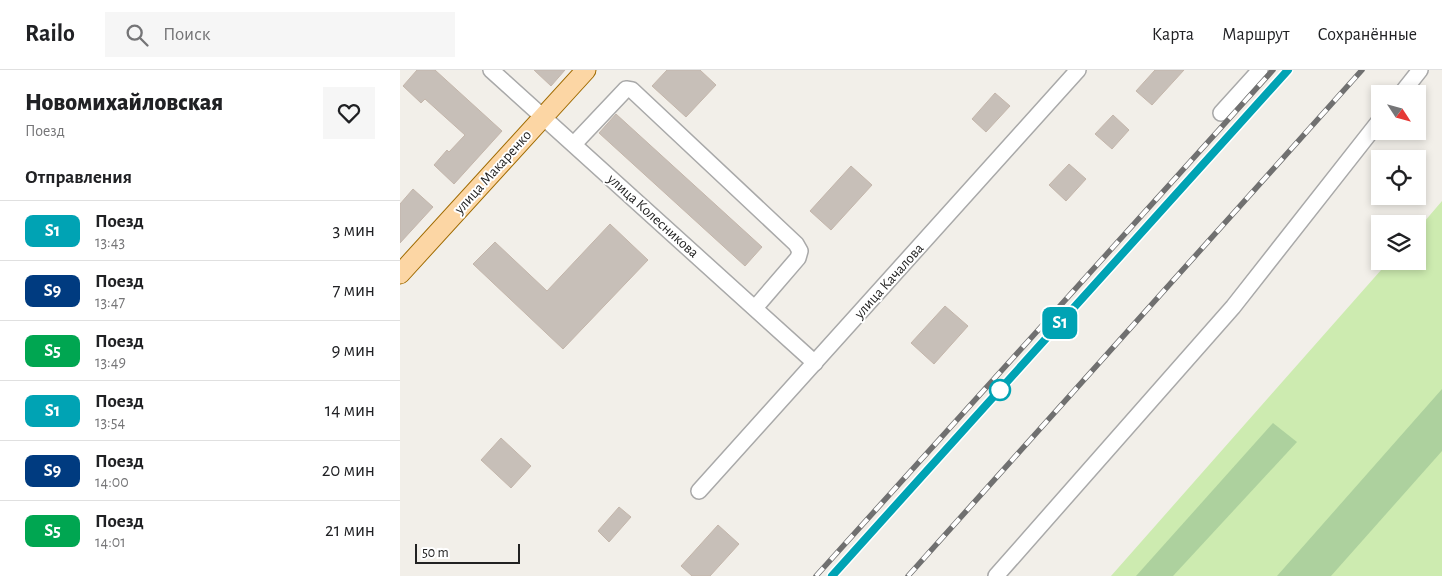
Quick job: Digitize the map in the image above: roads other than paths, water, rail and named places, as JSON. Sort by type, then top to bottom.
[{"type":"main road","name":"улица Макаренко","points":[[400,274],[586,70]]},
{"type":"street","name":"улица Колесникова","points":[[491,70],[815,362]]},
{"type":"street","name":"улица Качалова","points":[[699,491],[1078,70]]},
{"type":"street","points":[[1221,113],[1260,70]]},
{"type":"street","points":[[1408,85],[1420,70]]},
{"type":"street","points":[[574,144],[626,89],[632,90],[796,244],[800,251],[798,258],[755,308]]},
{"type":"street","points":[[996,576],[1233,307],[1371,131]]},
{"type":"railway","points":[[816,576],[1273,70]]},
{"type":"railway","points":[[832,576],[1289,70]]},
{"type":"railway","points":[[908,576],[1362,70]]},
{"type":"train","name":"S1","points":[[832,576],[1288,70]]}]
